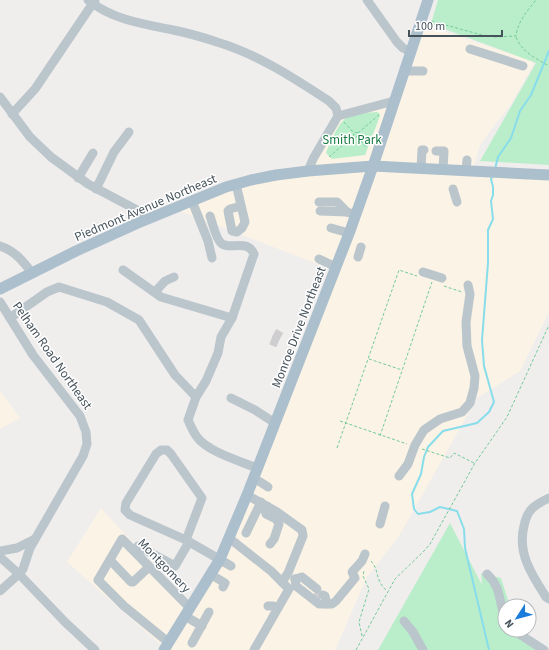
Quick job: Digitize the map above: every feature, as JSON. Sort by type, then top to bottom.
[{"type":"main road","name":"Monroe Drive Northeast","points":[[166,646],[220,559],[229,538],[241,529],[247,495],[349,233],[352,214],[373,166],[428,0]]},
{"type":"main road","name":"Piedmont Avenue Northeast","points":[[0,289],[76,251],[145,220],[236,184],[276,175],[373,166],[443,169],[467,162],[515,172],[549,175]]},
{"type":"street","points":[[367,0],[397,42],[403,48],[411,52]]},
{"type":"street","points":[[12,114],[35,89],[92,1],[109,13],[128,21],[194,35],[241,51],[278,69],[329,101],[336,108],[338,116]]},
{"type":"street","points":[[470,49],[523,66]]},
{"type":"street","points":[[404,71],[423,71]]},
{"type":"street","points":[[0,97],[30,136],[51,157],[78,178],[137,210],[145,220]]},
{"type":"street","points":[[308,171],[313,159],[338,116],[394,101]]},
{"type":"street","points":[[96,189],[114,152],[129,132]]},
{"type":"street","points":[[421,168],[422,150],[424,150]]},
{"type":"street","points":[[436,151],[444,151],[443,169]]},
{"type":"street","points":[[78,178],[93,153]]},
{"type":"street","points":[[236,184],[245,222],[242,228],[237,232],[232,231],[228,211],[241,206]]},
{"type":"street","points":[[453,189],[457,202]]},
{"type":"street","points":[[192,201],[208,241],[212,258]]},
{"type":"street","points":[[319,206],[337,202],[352,214]]},
{"type":"street","points":[[210,216],[222,244],[246,246],[250,248],[254,254],[232,318],[221,337],[218,354],[206,381],[196,397],[188,420],[196,437],[202,443],[255,473],[268,487]]},
{"type":"street","points":[[331,228],[349,233]]},
{"type":"street","points":[[0,246],[15,254],[24,262],[32,273]]},
{"type":"street","points":[[358,257],[361,247]]},
{"type":"street","points":[[319,259],[336,267]]},
{"type":"street","points":[[123,270],[161,297],[232,318]]},
{"type":"street","points":[[423,276],[441,281]]},
{"type":"street","points":[[155,292],[165,281],[174,277]]},
{"type":"street","points":[[10,318],[47,292],[59,287],[108,302],[139,320],[146,336],[175,375],[196,397]]},
{"type":"street","points":[[399,476],[408,464],[424,430],[440,419],[462,412],[470,404],[475,376],[467,340],[466,322],[470,294],[466,289]]},
{"type":"street","name":"Pelham Road Northeast","points":[[0,302],[33,355],[80,416],[86,432],[87,444],[83,456],[30,548],[23,568],[19,574]]},
{"type":"street","points":[[231,398],[275,422]]},
{"type":"street","points":[[138,546],[175,566],[187,541],[202,498],[167,450],[161,450],[156,454],[126,503],[125,510],[130,515],[187,541],[231,566]]},
{"type":"street","points":[[247,495],[296,524],[302,530],[305,539],[292,576],[282,582]]},
{"type":"street","points":[[549,498],[531,509],[526,515],[522,535],[522,550],[529,569],[546,597],[549,599]]},
{"type":"street","points":[[241,529],[264,504]]},
{"type":"street","points":[[264,504],[266,514],[276,519],[279,524],[274,539],[270,544]]},
{"type":"street","points":[[380,524],[385,506]]},
{"type":"street","points":[[229,538],[271,571],[289,589],[254,650]]},
{"type":"street","points":[[0,550],[17,548],[35,539]]},
{"type":"street","name":"Montgomery","points":[[166,646],[98,580],[122,539],[149,567],[187,612],[202,626]]},
{"type":"street","points":[[292,576],[332,604],[355,578],[352,572],[364,556]]},
{"type":"street","points":[[0,557],[19,574],[64,622],[95,650]]},
{"type":"street","points":[[110,560],[131,582],[149,567]]},
{"type":"street","points":[[0,591],[19,574]]},
{"type":"street","points":[[210,574],[225,583],[223,587]]},
{"type":"street","points":[[486,574],[494,580],[499,590],[500,598]]},
{"type":"street","points":[[292,576],[297,584],[320,603],[320,595]]},
{"type":"street","points":[[268,606],[278,608]]},
{"type":"street","points":[[192,643],[209,612]]},
{"type":"street","points":[[404,621],[413,632],[423,650]]},
{"type":"street","points":[[525,638],[544,650]]},
{"type":"path","points":[[536,0],[517,27],[516,36],[519,43],[528,54],[549,66]]},
{"type":"path","points":[[430,21],[482,35],[495,37],[516,36]]},
{"type":"path","points":[[357,137],[358,133],[380,114]]},
{"type":"path","points":[[338,116],[354,133],[358,133]]},
{"type":"path","points":[[329,157],[353,136],[354,133]]},
{"type":"path","points":[[353,136],[357,137],[368,148]]},
{"type":"path","points":[[337,448],[399,270],[423,276],[432,282],[380,436]]},
{"type":"path","points":[[441,281],[466,289]]},
{"type":"path","points":[[356,650],[387,591],[398,576],[424,552],[430,544],[475,463],[510,412],[549,324]]},
{"type":"path","points":[[368,359],[403,370]]},
{"type":"path","points":[[340,421],[380,436],[446,457],[450,458],[454,453],[475,463]]},
{"type":"path","points":[[364,556],[373,563],[376,568],[379,582],[387,591]]},
{"type":"path","points":[[362,637],[358,622],[369,589],[363,576],[365,561],[364,556]]},
{"type":"shaded area","points":[[418,23],[532,61],[533,65],[512,102],[480,145],[473,170],[549,174],[549,312],[520,371],[477,398],[399,536],[367,577],[335,650],[167,650],[67,562],[101,508],[187,603],[225,549],[333,270],[172,208],[245,181],[312,170],[338,111],[396,100]]},
{"type":"shaded area","points":[[0,391],[20,418],[0,429]]},
{"type":"green space","points":[[438,0],[549,0],[549,165],[480,161],[536,63],[431,24]]},
{"type":"green space","name":"Smith Park","points":[[377,112],[380,116],[365,155],[332,159],[326,153],[337,129],[345,119],[358,113]]},
{"type":"green space","points":[[450,523],[482,585],[481,573],[501,578],[507,598],[497,598],[497,638],[528,638],[540,650],[378,650]]},
{"type":"waterway","points":[[495,169],[498,157],[511,138],[520,111],[531,95],[549,51]]},
{"type":"waterway","points":[[489,650],[465,548],[464,529],[457,511],[440,507],[430,512],[418,514],[414,509],[412,494],[421,474],[424,457],[428,447],[443,431],[477,423],[489,412],[494,402],[484,366],[482,340],[488,263],[488,230],[493,219],[491,201],[493,195],[491,179],[493,175]]},
{"type":"tunnel","points":[[274,333],[281,337]]},
{"type":"tunnel","points":[[271,340],[278,343]]},
{"type":"tunnel","points":[[314,594],[320,599]]}]
